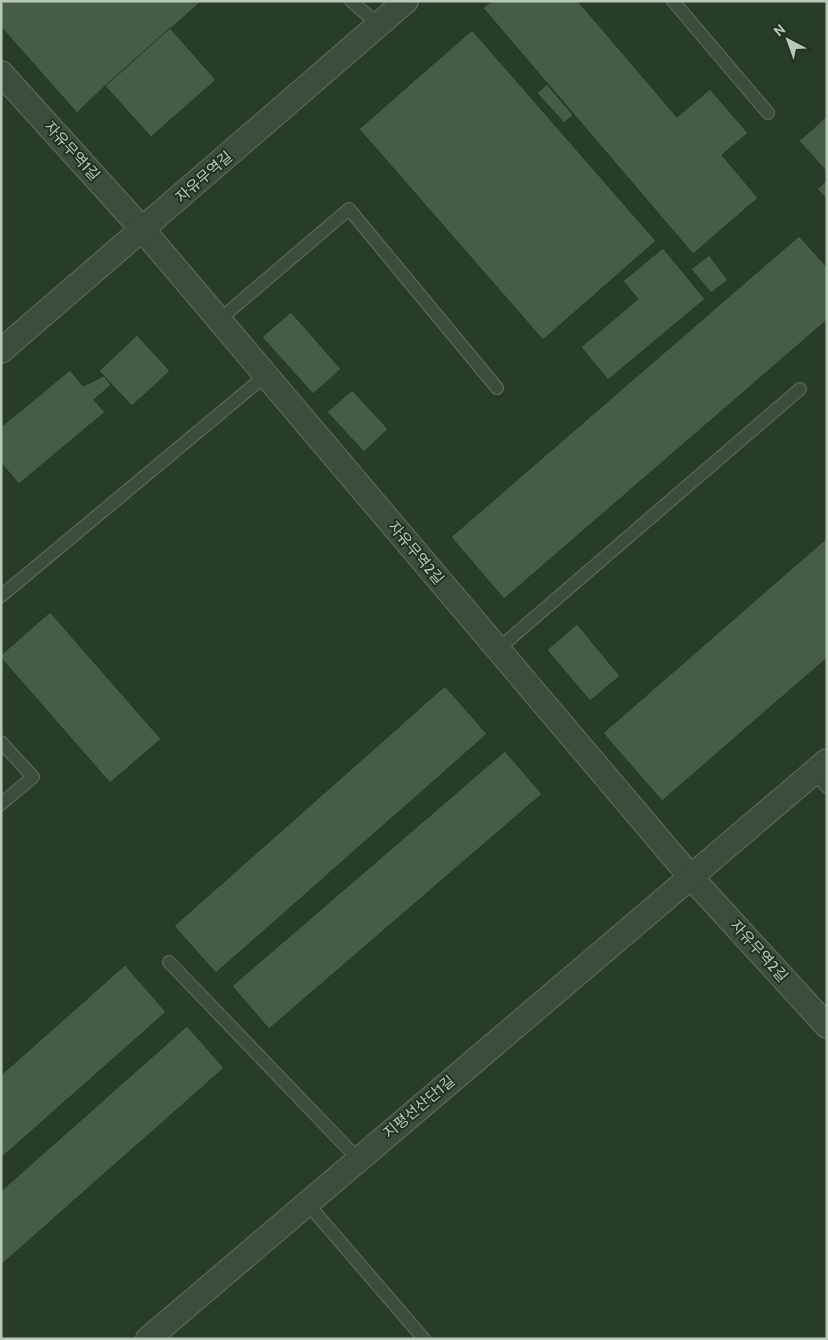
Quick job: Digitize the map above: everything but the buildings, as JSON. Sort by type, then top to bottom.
[{"type":"street","name":"자유무역길","points":[[1,351],[406,1]]},
{"type":"street","name":"자유무역1길","points":[[1,73],[143,230]]},
{"type":"street","name":"자유무역2길","points":[[143,230],[690,876],[827,1026]]},
{"type":"street","points":[[690,876],[822,773]]},
{"type":"street","name":"지평선산단1길","points":[[148,1339],[690,876]]},
{"type":"lane","points":[[351,1],[379,25]]},
{"type":"lane","points":[[673,1],[768,114]]},
{"type":"lane","points":[[219,320],[349,209],[497,388]]},
{"type":"lane","points":[[1,596],[266,376]]},
{"type":"lane","points":[[498,649],[800,389]]},
{"type":"lane","points":[[1,742],[33,777],[1,804]]},
{"type":"lane","points":[[169,962],[358,1159]]},
{"type":"lane","points":[[307,1203],[424,1339]]}]
